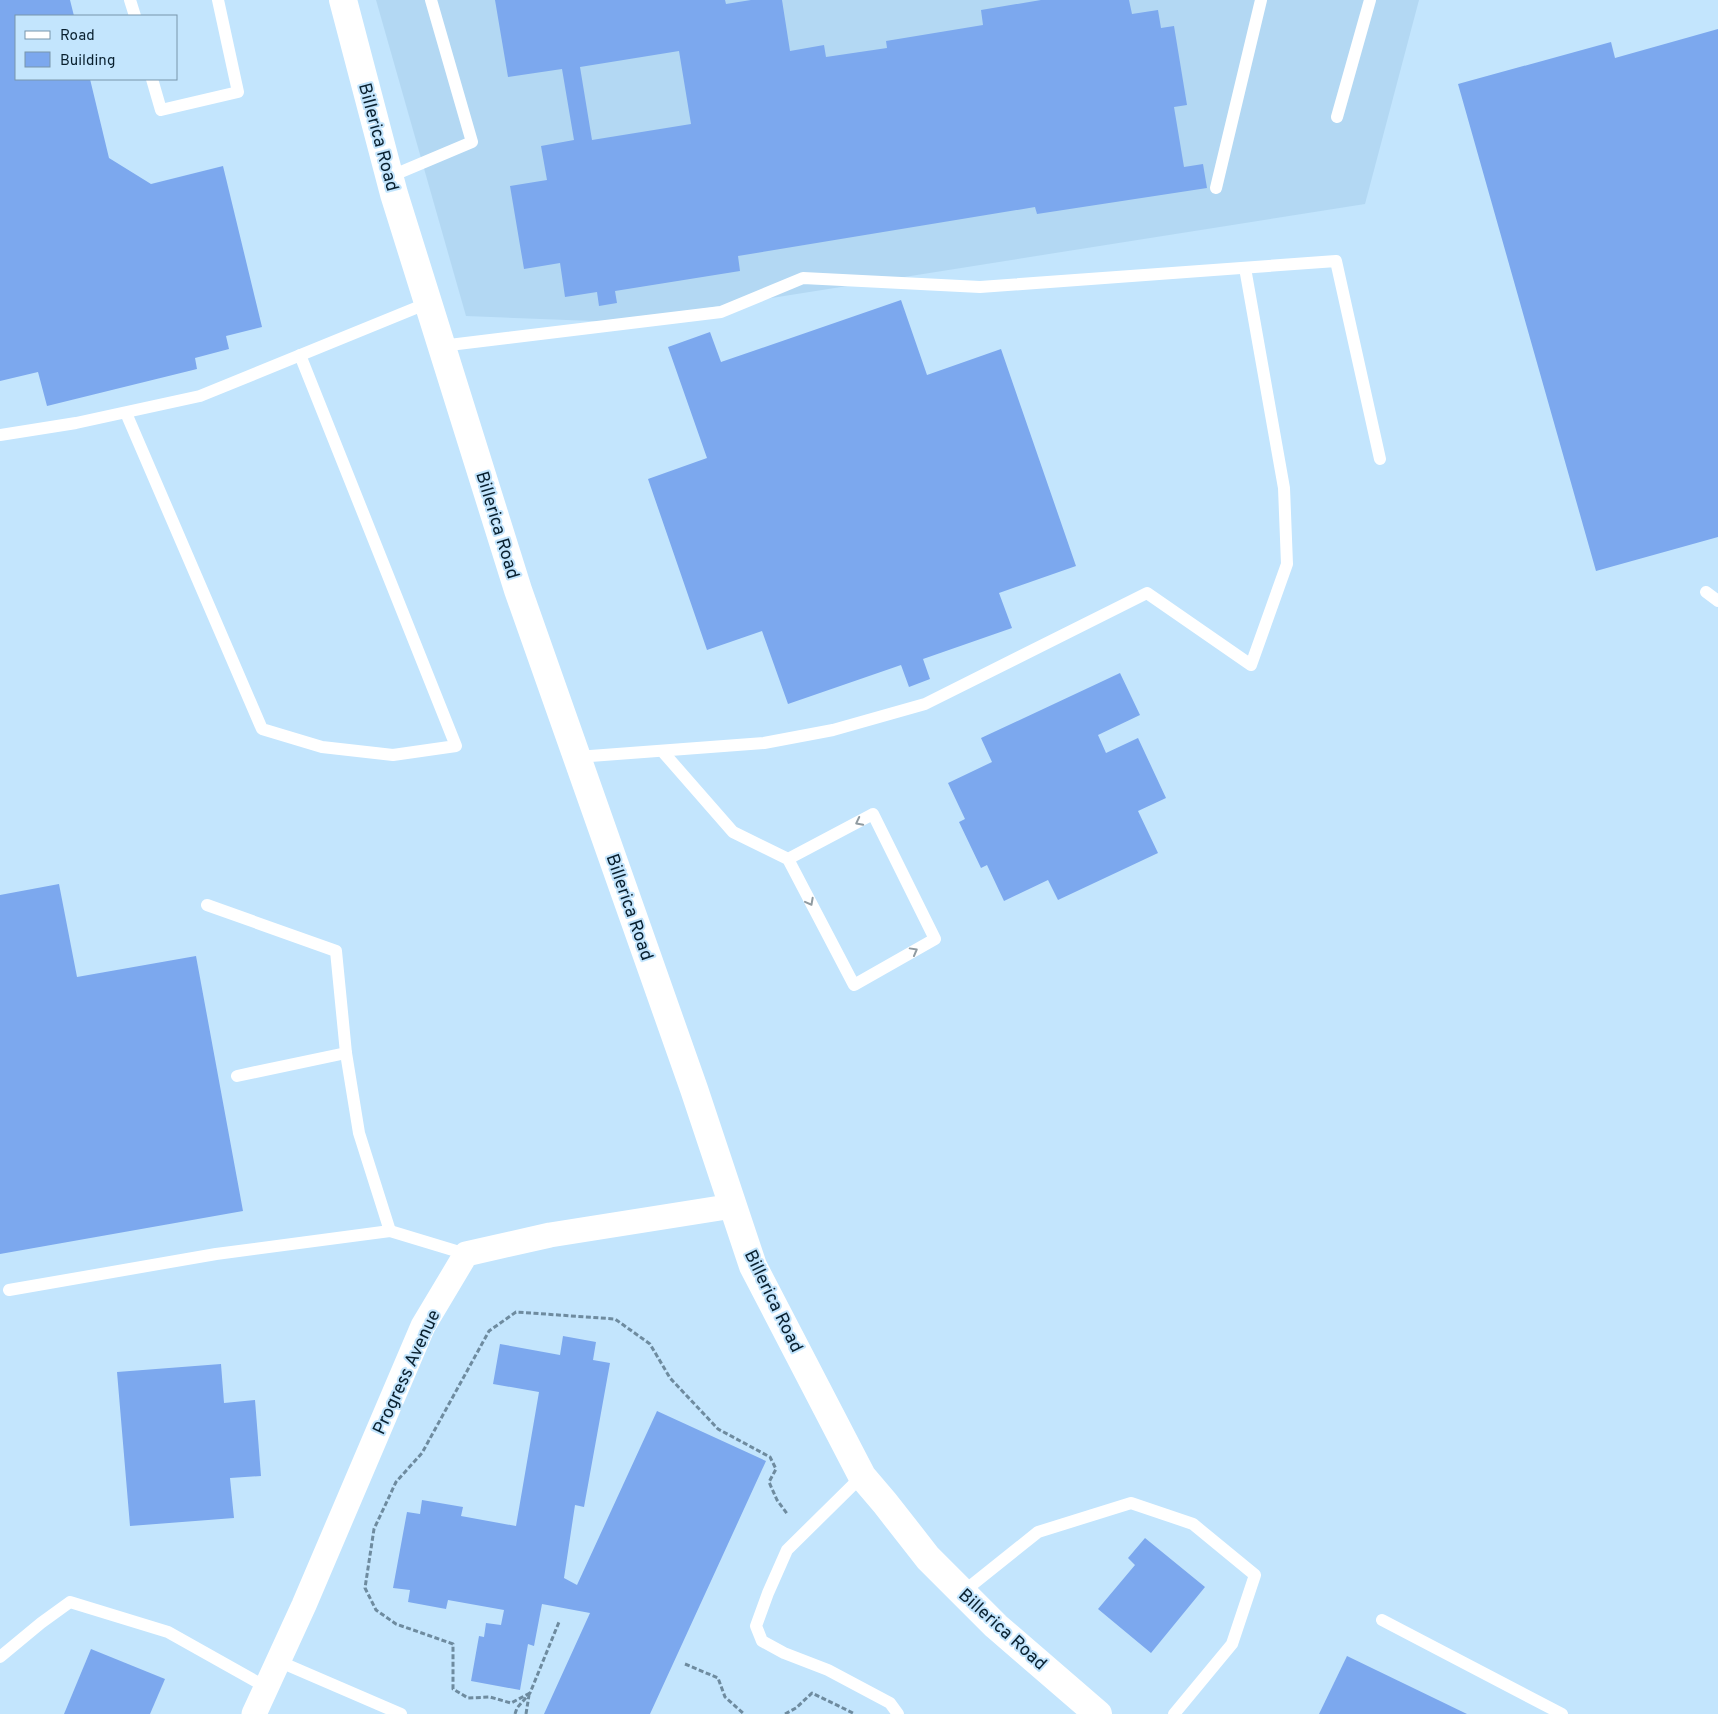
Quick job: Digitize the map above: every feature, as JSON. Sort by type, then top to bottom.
[{"type":"main road","name":"Billerica Road","points":[[343,0],[389,177],[518,590],[694,1089],[753,1266],[862,1476],[928,1558],[996,1626],[1098,1714]]},
{"type":"street","points":[[466,1254],[550,1236],[733,1206]]},
{"type":"street","name":"Progress Avenue","points":[[254,1714],[304,1605],[424,1326],[466,1254]]},
{"type":"lane","points":[[130,0],[135,15]]},
{"type":"lane","points":[[152,80],[161,110],[238,92],[218,0]]},
{"type":"lane","points":[[389,177],[472,142],[431,0]]},
{"type":"lane","points":[[1216,188],[1261,0]]},
{"type":"lane","points":[[1338,117],[1370,0]]},
{"type":"lane","points":[[441,346],[721,312],[803,278],[980,287],[1336,261],[1380,459]]},
{"type":"lane","points":[[577,757],[764,743],[833,730],[925,704],[1147,593],[1251,665],[1287,564],[1284,488],[1245,268]]},
{"type":"lane","points":[[0,435],[76,423],[200,396],[428,303]]},
{"type":"lane","points":[[126,413],[262,729],[322,747],[393,754],[456,746],[300,355]]},
{"type":"lane","points":[[1718,589],[1706,592],[1718,601]]},
{"type":"lane","points":[[663,752],[733,832],[788,859],[854,985],[935,939],[873,814],[788,859]]},
{"type":"lane","points":[[207,905],[336,951],[346,1053],[359,1133],[390,1231]]},
{"type":"lane","points":[[237,1076],[346,1053]]},
{"type":"lane","points":[[9,1290],[216,1254],[390,1231],[466,1254]]},
{"type":"lane","points":[[862,1476],[787,1550],[756,1626],[762,1641],[784,1653],[828,1670],[890,1703],[898,1714]]},
{"type":"lane","points":[[962,1592],[1038,1532],[1131,1503],[1193,1524],[1255,1575],[1232,1644],[1174,1714]]},
{"type":"lane","points":[[0,1657],[70,1602],[168,1632],[266,1687]]},
{"type":"lane","points":[[1382,1620],[1560,1714]]},
{"type":"lane","points":[[278,1661],[401,1714]]},
{"type":"path","points":[[530,1693],[511,1703],[490,1697],[468,1698],[453,1688],[453,1644],[396,1624],[376,1610],[365,1588],[374,1529],[396,1482],[422,1453],[489,1331],[516,1312],[614,1319],[650,1344],[670,1378],[718,1429],[770,1457],[776,1470],[769,1482],[777,1500],[803,1534]]},
{"type":"path","points":[[526,1714],[530,1693],[559,1622]]},
{"type":"path","points":[[685,1664],[718,1678],[725,1697],[744,1714]]},
{"type":"path","points":[[515,1714],[517,1708],[530,1693]]},
{"type":"path","points":[[785,1714],[796,1708],[812,1693],[855,1714]]},
{"type":"shaded area","points":[[376,0],[1419,0],[1365,204],[619,322],[466,316]]},
{"type":"building","points":[[0,0],[70,0],[74,15],[15,15],[15,80],[90,80],[109,158],[151,184],[223,166],[262,327],[226,336],[229,349],[195,358],[197,369],[47,406],[38,372],[0,381]]},
{"type":"building","points":[[495,0],[725,0],[726,4],[751,0],[782,0],[790,51],[824,45],[826,57],[887,48],[886,41],[983,25],[981,10],[1041,0],[1129,0],[1132,14],[1158,10],[1161,28],[1174,26],[1187,105],[1174,107],[1184,167],[1203,164],[1207,188],[1037,214],[1035,207],[738,256],[740,271],[615,291],[617,303],[599,306],[597,292],[565,297],[560,263],[524,269],[510,186],[547,180],[541,146],[574,140],[562,69],[508,77]],"holes":[[[679,51],[691,124],[592,140],[580,67]]]},
{"type":"building","points":[[1718,29],[1718,537],[1596,571],[1458,84],[1611,42],[1615,58]]},
{"type":"building","points":[[901,300],[927,375],[1001,349],[1076,566],[999,593],[1012,628],[923,659],[930,679],[909,687],[901,665],[788,704],[762,631],[707,650],[648,479],[707,458],[668,347],[710,332],[721,362]]},
{"type":"building","points":[[1120,673],[1140,715],[1098,735],[1106,753],[1138,738],[1166,798],[1138,811],[1158,853],[1058,900],[1048,880],[1004,901],[987,865],[981,868],[959,822],[965,819],[948,783],[992,762],[981,738]]},
{"type":"building","points":[[59,884],[77,977],[196,956],[243,1211],[0,1254],[0,895]]},
{"type":"building","points":[[563,1336],[596,1342],[593,1360],[610,1363],[584,1507],[575,1505],[564,1578],[577,1585],[657,1411],[766,1461],[650,1714],[544,1714],[590,1613],[542,1604],[534,1646],[528,1644],[520,1690],[471,1681],[479,1636],[484,1637],[486,1623],[501,1625],[504,1610],[448,1600],[446,1609],[408,1602],[410,1590],[393,1588],[407,1512],[420,1514],[422,1500],[463,1507],[461,1516],[516,1526],[539,1392],[493,1384],[500,1344],[560,1355]]},
{"type":"building","points":[[221,1364],[224,1403],[255,1400],[261,1476],[230,1478],[234,1518],[130,1526],[117,1372]]},
{"type":"building","points":[[1145,1538],[1205,1587],[1151,1653],[1098,1609],[1135,1565],[1128,1558]]},
{"type":"building","points":[[91,1649],[165,1679],[150,1714],[64,1714]]},
{"type":"building","points":[[1347,1656],[1467,1714],[1319,1714]]}]
